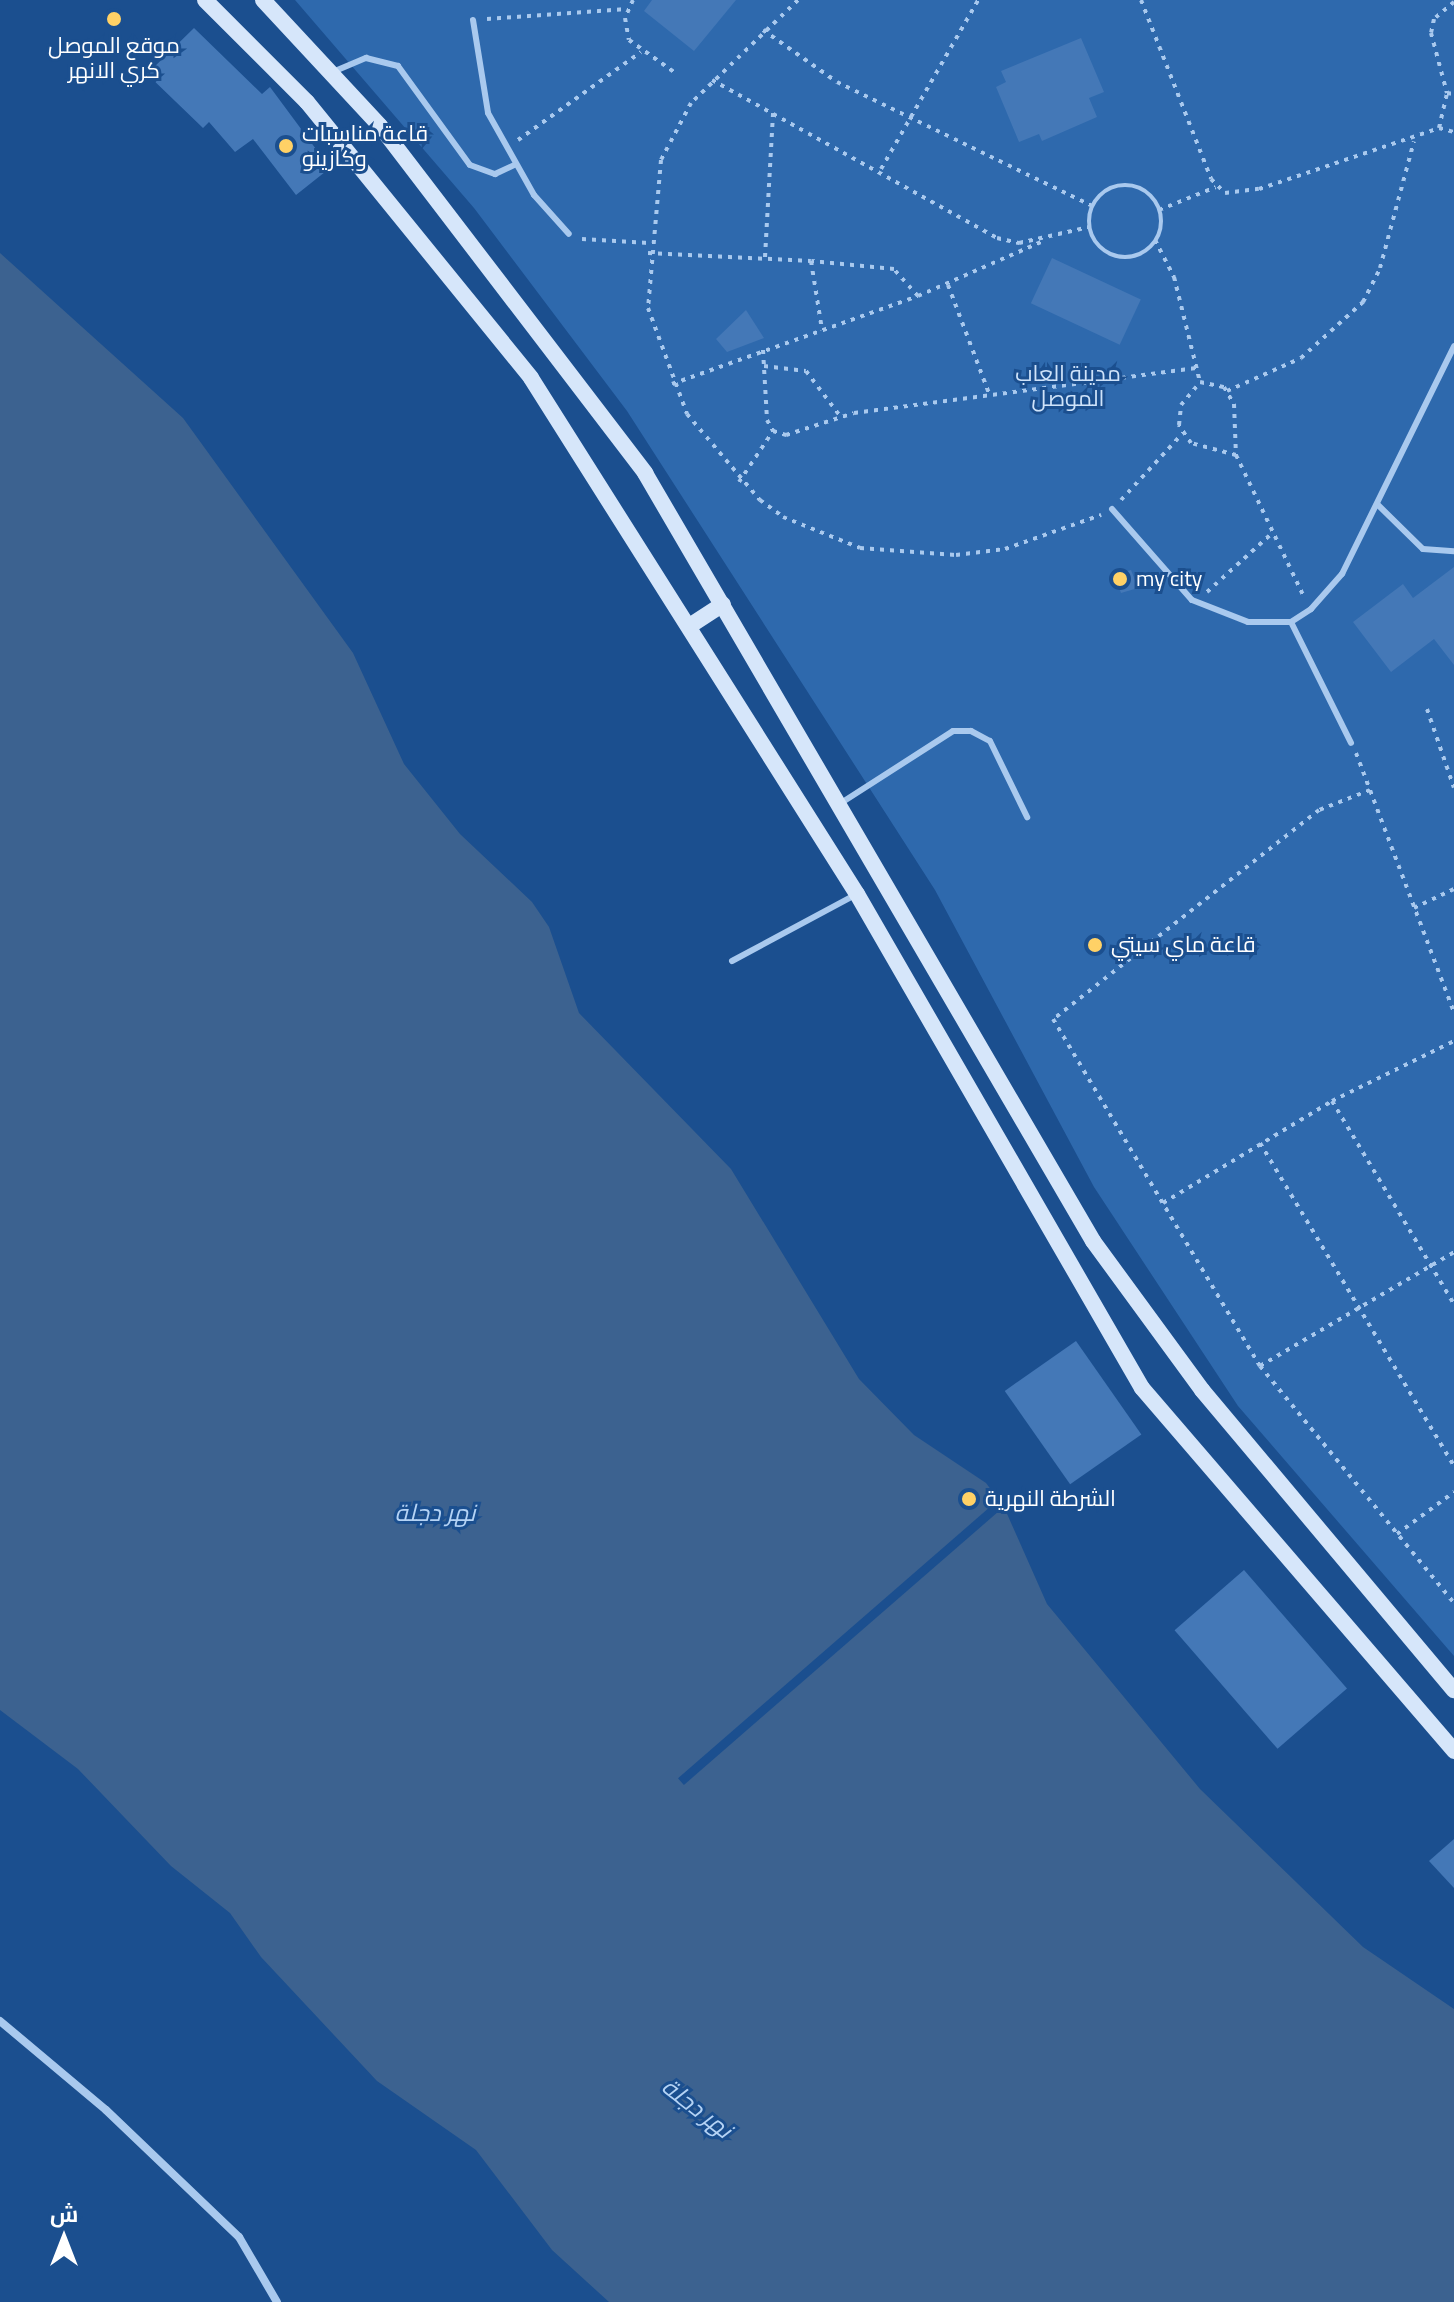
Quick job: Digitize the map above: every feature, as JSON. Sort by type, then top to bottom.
[{"type":"main road","points":[[205,0],[307,102],[531,378],[691,625],[857,894],[1142,1388],[1454,1751]]},
{"type":"main road","points":[[263,0],[335,71],[645,473],[841,803],[1093,1241],[1202,1390],[1454,1690]]},
{"type":"main road","points":[[691,625],[723,604]]},
{"type":"street","points":[[0,2021],[106,2110],[239,2237],[277,2302]]},
{"type":"lane","points":[[473,20],[482,96],[514,165],[569,234]]},
{"type":"lane","points":[[335,71],[355,60],[388,61],[406,74],[470,165],[495,174],[514,165]]},
{"type":"lane","points":[[1112,509],[1192,600],[1248,622],[1291,622],[1311,609],[1342,574],[1454,346]]},
{"type":"lane","points":[[1377,504],[1423,549],[1454,551]]},
{"type":"lane","points":[[1291,622],[1351,743]]},
{"type":"lane","points":[[841,803],[953,731],[971,731],[990,741],[1027,817]]},
{"type":"lane","points":[[732,961],[857,894]]},
{"type":"path","points":[[633,0],[627,9],[626,35],[641,52],[674,72]]},
{"type":"path","points":[[798,0],[712,80],[666,143],[649,243],[648,308],[672,384],[739,482],[808,529],[902,555],[1005,549],[1112,509],[1183,433],[1181,405],[1200,382]]},
{"type":"path","points":[[881,169],[913,120],[978,0]]},
{"type":"path","points":[[1141,0],[1216,187]]},
{"type":"path","points":[[1439,128],[1447,93],[1431,33],[1434,19],[1454,2]]},
{"type":"path","points":[[473,20],[627,9]]},
{"type":"path","points":[[763,30],[837,82],[1092,206]]},
{"type":"path","points":[[507,149],[641,52]]},
{"type":"path","points":[[712,80],[881,169],[997,238],[1044,240]]},
{"type":"path","points":[[1447,93],[1454,94]]},
{"type":"path","points":[[765,257],[773,113]]},
{"type":"path","points":[[1159,210],[1216,187],[1249,192],[1414,141],[1439,128],[1454,132]]},
{"type":"path","points":[[1200,382],[1227,391],[1301,358],[1363,302],[1380,268],[1414,141]]},
{"type":"path","points":[[1155,240],[1138,254],[1118,256],[1099,246],[1089,227],[1092,206],[1106,190],[1126,185],[1146,192],[1159,210],[1155,240],[1174,277],[1200,382]]},
{"type":"path","points":[[672,384],[948,285],[1044,240],[1089,227]]},
{"type":"path","points":[[569,234],[649,243]]},
{"type":"path","points":[[648,253],[765,257],[894,269],[918,296]]},
{"type":"path","points":[[811,261],[822,330]]},
{"type":"path","points":[[948,285],[990,396]]},
{"type":"path","points":[[739,482],[773,431],[763,350]]},
{"type":"path","points":[[764,366],[806,371],[840,416]]},
{"type":"path","points":[[773,431],[804,432],[840,416],[1196,368]]},
{"type":"path","points":[[1227,391],[1238,425],[1236,455],[1270,535],[1311,609]]},
{"type":"path","points":[[1183,433],[1204,449],[1236,455]]},
{"type":"path","points":[[1192,600],[1235,572],[1270,535]]},
{"type":"path","points":[[1427,709],[1454,788]]},
{"type":"path","points":[[1351,743],[1454,1013]]},
{"type":"path","points":[[1370,790],[1319,810],[1053,1019],[1260,1366],[1454,1603]]},
{"type":"path","points":[[1414,908],[1454,889]]},
{"type":"path","points":[[1163,1203],[1332,1101],[1454,1041]]},
{"type":"path","points":[[1332,1101],[1454,1304]]},
{"type":"path","points":[[1260,1143],[1454,1466]]},
{"type":"path","points":[[1260,1366],[1357,1305],[1454,1252]]},
{"type":"path","points":[[1397,1534],[1454,1492]]},
{"type":"green space","name":"مدينة العاب الموصل","points":[[295,0],[1454,0],[1454,1656],[1238,1406],[1094,1187],[935,890],[627,411],[474,208]]},
{"type":"water","name":"نهر دجلة","points":[[0,253],[183,418],[353,653],[404,764],[460,834],[532,902],[549,927],[579,1013],[731,1169],[859,1379],[914,1435],[986,1483],[1004,1507],[1047,1604],[1200,1789],[1363,1947],[1454,2009],[1454,2302],[609,2302],[552,2250],[476,2150],[377,2081],[261,1957],[230,1913],[171,1866],[78,1769],[0,1710]]},
{"type":"pier","points":[[998,1500],[1004,1507],[684,1785],[678,1778]]},
{"type":"building","points":[[652,0],[736,0],[694,51],[644,11]]},
{"type":"building","points":[[194,28],[262,94],[270,87],[330,168],[296,195],[253,139],[235,152],[209,122],[203,128],[147,74]]},
{"type":"building","points":[[1081,38],[1104,92],[1089,98],[1097,117],[1042,141],[1039,134],[1019,142],[996,87],[1006,82],[1001,71]]},
{"type":"building","points":[[1052,258],[1141,299],[1120,345],[1031,303]]},
{"type":"building","points":[[746,310],[764,338],[727,352],[716,339]]},
{"type":"building","points":[[1454,567],[1454,665],[1434,639],[1391,672],[1353,622],[1403,584],[1413,598]]},
{"type":"building","points":[[1131,570],[1138,588],[1121,593],[1114,575]]},
{"type":"building","points":[[1076,1341],[1141,1434],[1070,1484],[1005,1391]]},
{"type":"building","points":[[1244,1570],[1347,1688],[1278,1749],[1175,1630]]},
{"type":"building","points":[[1454,1839],[1454,1888],[1429,1861]]},
{"type":"place","name":"موقع الموصل كري الانهر","points":[[114,19]]},
{"type":"place","name":"قاعة مناسبات وكازينو","points":[[286,146]]},
{"type":"place","name":"my city","points":[[1120,579]]},
{"type":"place","name":"قاعة ماي سيتي","points":[[1095,945]]},
{"type":"place","name":"الشرطة النهرية","points":[[969,1499]]}]
